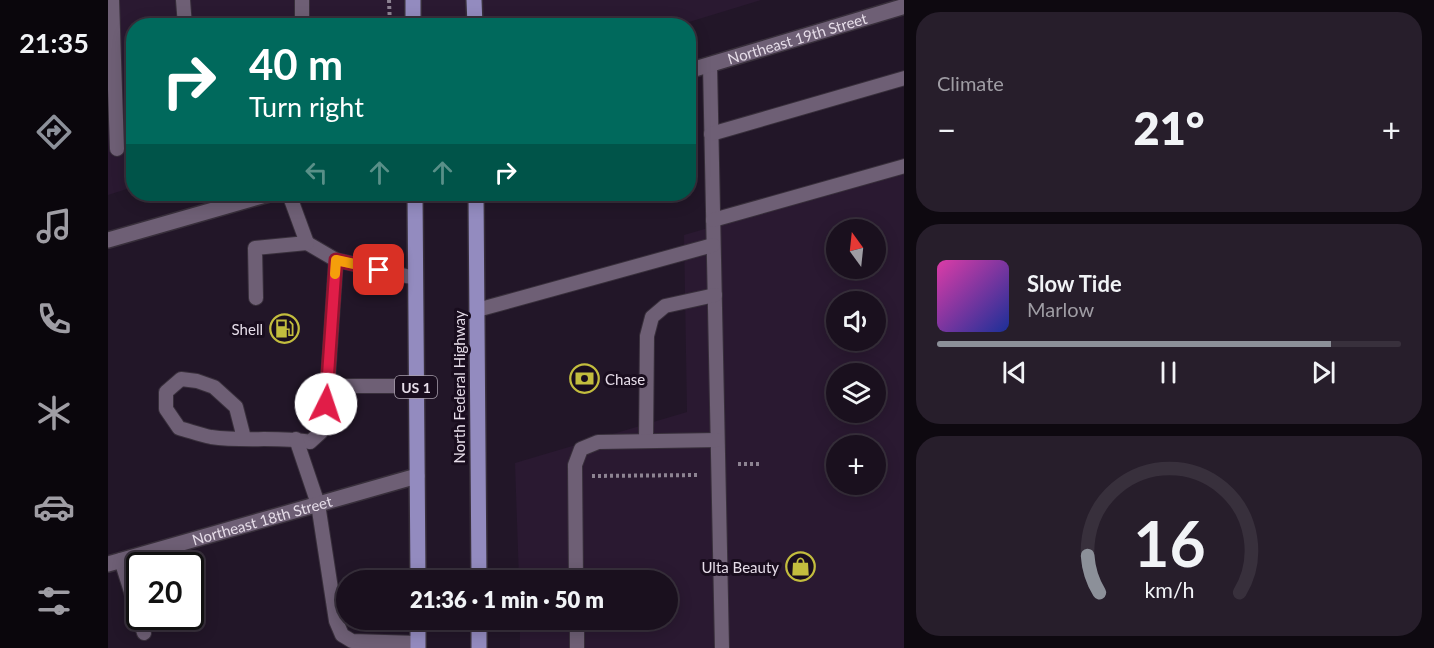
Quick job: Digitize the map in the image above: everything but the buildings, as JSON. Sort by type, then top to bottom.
[{"type":"main road","points":[[413,0],[413,18]]},
{"type":"main road","points":[[474,0],[475,18]]},
{"type":"main road","name":"US 1","points":[[415,201],[418,570]]},
{"type":"main road","name":"North Federal Highway","points":[[476,201],[479,570]]},
{"type":"main road","points":[[479,630],[479,648]]},
{"type":"street","name":"Northeast 19th Street","points":[[696,68],[904,6]]},
{"type":"street","points":[[108,240],[244,201]]},
{"type":"street","name":"Northeast 18th Street","points":[[114,562],[417,477]]},
{"type":"lane","points":[[112,0],[117,149]]},
{"type":"lane","points":[[183,0],[184,18]]},
{"type":"lane","points":[[302,0],[302,18]]},
{"type":"lane","points":[[710,64],[722,648]]},
{"type":"lane","points":[[711,134],[904,78]]},
{"type":"lane","points":[[713,220],[904,166]]},
{"type":"lane","points":[[292,201],[307,243]]},
{"type":"lane","points":[[256,298],[255,248],[307,243],[336,260],[415,278]]},
{"type":"lane","points":[[477,310],[713,246]]},
{"type":"lane","points":[[244,438],[236,407],[214,387],[197,381],[181,379],[166,392],[166,409],[179,428],[212,437],[310,441],[321,432],[325,422],[336,260]]},
{"type":"lane","points":[[646,441],[647,336],[652,317],[665,306],[715,295]]},
{"type":"lane","points":[[328,386],[416,386]]},
{"type":"lane","points":[[296,439],[318,504],[336,621],[342,635],[352,641],[418,645]]},
{"type":"lane","points":[[576,570],[575,465],[581,449],[598,442],[717,440]]},
{"type":"lane","points":[[114,562],[144,633]]},
{"type":"lane","points":[[577,630],[577,648]]},
{"type":"path","points":[[389,0],[390,18]]},
{"type":"path","points":[[575,476],[700,475],[738,464],[761,464]]},
{"type":"shaded area","points":[[108,0],[761,0],[696,20],[696,18],[126,18],[126,189],[108,195]]},
{"type":"shaded area","points":[[904,171],[904,648],[520,648],[520,630],[678,630],[678,570],[519,570],[515,463],[687,412],[684,235]]},
{"type":"slow traffic","points":[[335,274],[336,260],[359,265]]},
{"type":"place","name":"Shell","points":[[284,329]]},
{"type":"place","name":"Chase","points":[[584,379]]},
{"type":"place","name":"Ulta Beauty","points":[[800,567]]},
{"type":"route","points":[[326,404],[336,260],[379,270]]}]
